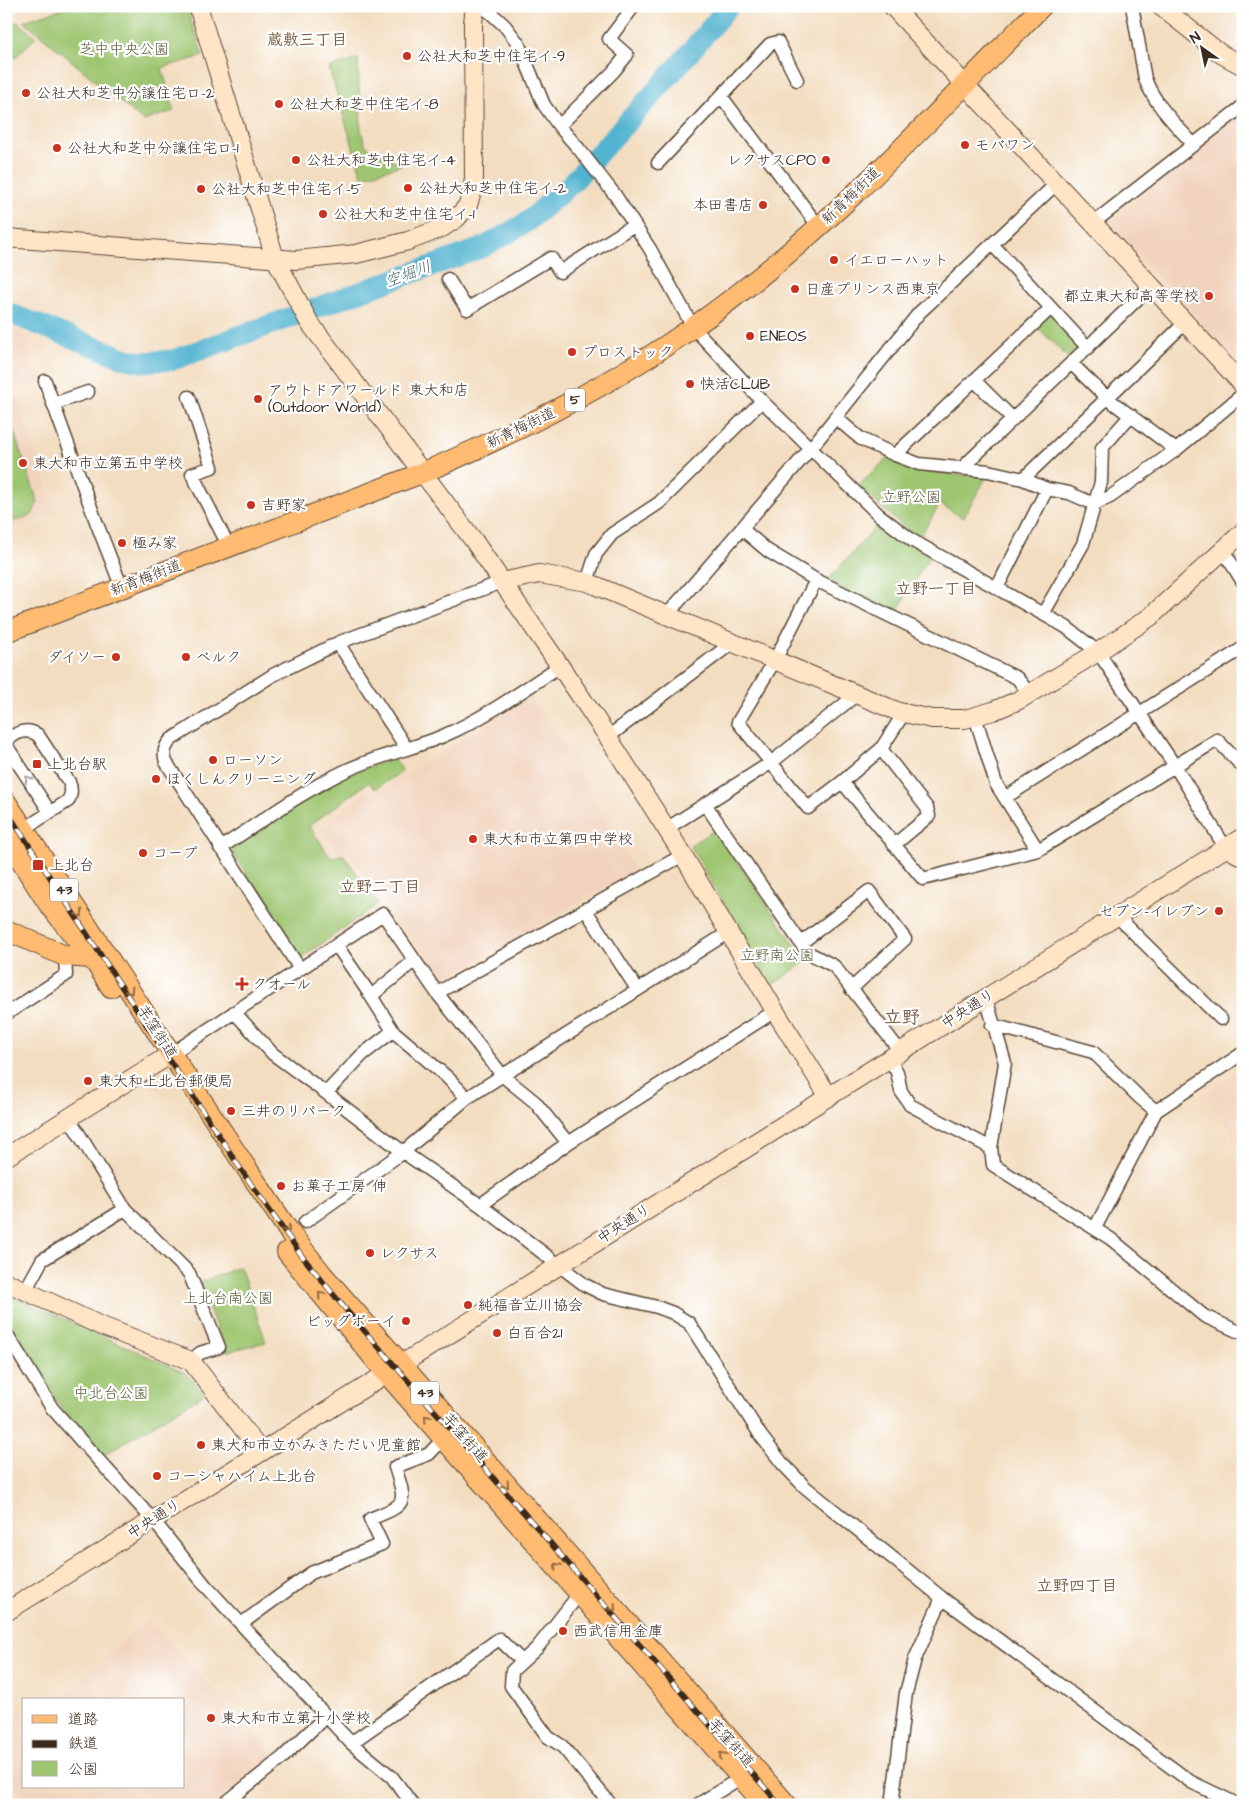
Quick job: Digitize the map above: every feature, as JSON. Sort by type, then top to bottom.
[{"type":"main road","name":"新青梅街道","points":[[6,632],[422,473],[486,446],[557,410],[666,346],[773,267],[837,211],[1042,6]]},
{"type":"main road","name":"芋窪街道","points":[[6,802],[24,829],[97,954],[165,1057],[290,1233],[444,1438],[765,1805]]},
{"type":"main road","name":"芋窪街道","points":[[6,838],[48,903],[97,954]]},
{"type":"main road","points":[[6,930],[65,956],[97,954]]},
{"type":"main road","name":"芋窪街道","points":[[394,1370],[787,1805]]},
{"type":"street","points":[[198,6],[275,258],[313,329],[474,541],[608,737],[683,856],[775,1011],[829,1097]]},
{"type":"street","points":[[559,126],[613,72],[627,54],[609,39],[634,6]]},
{"type":"street","points":[[892,6],[1243,385]]},
{"type":"street","points":[[1132,6],[1149,89],[1159,104],[1194,145]]},
{"type":"street","points":[[1160,6],[1221,54],[1243,66]]},
{"type":"street","points":[[6,238],[296,260],[356,254],[381,249],[442,228],[458,218],[468,205],[472,191],[474,178],[474,8],[484,8],[505,26],[518,43],[544,105],[601,176],[634,225],[693,327],[762,401],[879,515],[913,541],[1066,627],[1098,652],[1175,766],[1225,847],[1243,857]]},
{"type":"street","points":[[658,163],[770,44],[778,42],[797,80]]},
{"type":"street","points":[[720,96],[819,226]]},
{"type":"street","points":[[1093,223],[1243,106]]},
{"type":"street","points":[[667,615],[811,448],[919,313],[1056,184]]},
{"type":"street","points":[[448,279],[468,309],[551,258],[560,272],[634,225]]},
{"type":"street","points":[[992,244],[1088,348]]},
{"type":"street","points":[[960,469],[1151,286]]},
{"type":"street","points":[[895,455],[1051,308]]},
{"type":"street","points":[[1023,479],[1185,323]]},
{"type":"street","points":[[1072,363],[1107,398],[1176,450]]},
{"type":"street","points":[[974,380],[1013,419]]},
{"type":"street","points":[[45,382],[96,524],[122,588]]},
{"type":"street","points":[[53,404],[88,392]]},
{"type":"street","points":[[835,418],[861,439],[919,464],[988,471],[1023,479],[1094,504],[1110,497],[1176,450],[1243,394]]},
{"type":"street","points":[[189,397],[212,466],[192,474],[229,546]]},
{"type":"street","points":[[587,582],[596,554],[612,534],[659,502],[762,401]]},
{"type":"street","points":[[1043,614],[1083,544],[1101,482],[1102,448],[1131,415]]},
{"type":"street","points":[[997,588],[1047,489]]},
{"type":"street","points":[[742,529],[768,551],[816,580],[1017,678],[1030,694]]},
{"type":"street","points":[[300,969],[220,848],[166,762],[164,755],[168,742],[265,679],[338,643],[502,582],[539,574],[587,582],[856,695],[904,713],[932,719],[965,719],[1019,700],[1098,652],[1150,617],[1243,532]]},
{"type":"street","points":[[1223,550],[1243,582]]},
{"type":"street","points":[[816,580],[775,660],[738,722],[808,808],[881,749],[904,713]]},
{"type":"street","points":[[338,643],[407,749]]},
{"type":"street","points":[[608,737],[732,643]]},
{"type":"street","points":[[1006,797],[1243,648]]},
{"type":"street","points":[[220,848],[338,774],[373,759],[440,737],[484,716],[560,666]]},
{"type":"street","points":[[666,829],[772,762],[856,695]]},
{"type":"street","points":[[975,716],[996,784],[1038,850]]},
{"type":"street","points":[[6,740],[18,732],[26,730],[38,735],[72,788],[68,801],[24,829]]},
{"type":"street","points":[[842,782],[923,879],[1038,850],[1217,740],[1243,767]]},
{"type":"street","points":[[6,745],[50,812]]},
{"type":"street","points":[[881,749],[927,808],[929,816],[894,844]]},
{"type":"street","points":[[705,804],[807,952],[834,966],[850,988],[895,1055],[901,1091],[910,1105],[991,1148]]},
{"type":"street","name":"中央通り","points":[[6,1612],[1243,836]]},
{"type":"street","points":[[437,993],[683,856]]},
{"type":"street","points":[[801,943],[869,891],[905,939],[850,988]]},
{"type":"street","points":[[585,909],[637,989]]},
{"type":"street","points":[[6,1157],[165,1057],[337,946],[383,914],[437,993],[503,1076],[535,1102],[568,1143]]},
{"type":"street","points":[[1118,916],[1221,1020]]},
{"type":"street","points":[[305,1222],[403,1152],[467,1098],[728,932]]},
{"type":"street","points":[[337,946],[393,1031],[447,1077],[467,1098]]},
{"type":"street","points":[[6,1014],[66,975],[65,956]]},
{"type":"street","points":[[371,996],[414,961]]},
{"type":"street","points":[[986,998],[992,1025],[1005,1063],[991,1148],[993,1164],[1111,1239],[1204,1316],[1237,1331],[1243,1331]]},
{"type":"street","points":[[480,1205],[568,1143],[775,1011]]},
{"type":"street","points":[[234,1012],[273,1054],[403,1152],[480,1205],[586,1285],[603,1294],[673,1313],[689,1323],[761,1436],[782,1463],[805,1487],[942,1598],[1191,1782],[1239,1805]]},
{"type":"street","points":[[992,1025],[1093,1052],[1156,1111]]},
{"type":"street","points":[[326,1093],[362,1055],[393,1031]]},
{"type":"street","points":[[1095,1228],[1156,1111],[1243,1053]]},
{"type":"street","points":[[70,1118],[125,1209],[189,1273],[219,1347],[200,1353],[191,1361]]},
{"type":"street","points":[[25,1291],[42,1260],[125,1209]]},
{"type":"street","points":[[6,1282],[99,1325],[191,1361],[261,1452]]},
{"type":"street","points":[[6,1333],[52,1408],[153,1520],[205,1585],[351,1744],[392,1777],[413,1805]]},
{"type":"street","points":[[242,1624],[311,1573],[382,1544],[370,1519],[398,1507],[403,1500],[395,1467],[429,1454],[444,1438]]},
{"type":"street","points":[[580,1593],[537,1648],[512,1671],[511,1686],[548,1737],[562,1746],[608,1801]]},
{"type":"street","points":[[892,1805],[906,1693],[915,1659],[942,1598]]},
{"type":"street","points":[[351,1744],[498,1639],[522,1661]]},
{"type":"street","points":[[223,1805],[282,1758],[326,1716]]},
{"type":"street","points":[[697,1805],[742,1777]]},
{"type":"shaded area","name":"都立東大和高等学校","points":[[1243,110],[1243,368],[1109,224]]},
{"type":"shaded area","name":"東大和市立第五中学校","points":[[6,325],[24,332],[39,382],[16,390],[22,413],[57,513],[6,531]]},
{"type":"shaded area","name":"東大和市立第四中学校","points":[[530,695],[563,742],[635,871],[442,981],[347,850],[338,853],[321,828],[366,791],[371,797]]},
{"type":"shaded area","points":[[1243,1068],[1243,1152],[1205,1093]]},
{"type":"shaded area","name":"東大和市立第十小学校","points":[[147,1618],[273,1755],[211,1805],[34,1805],[6,1783],[6,1726],[22,1711],[22,1788],[185,1788],[185,1698],[61,1698]]},
{"type":"green space","name":"芝中中央公園","points":[[71,6],[186,6],[203,56],[162,68],[174,111],[143,121],[24,21]]},
{"type":"green space","points":[[18,22],[36,37],[6,67],[6,25]]},
{"type":"green space","points":[[358,59],[361,131],[366,146],[402,165],[362,177],[329,68]]},
{"type":"green space","points":[[1051,310],[1083,345],[1068,358],[1035,325]]},
{"type":"green space","points":[[6,410],[38,502],[32,515],[6,524]]},
{"type":"green space","name":"立野公園","points":[[889,457],[918,470],[958,475],[987,476],[963,518],[940,504],[918,540],[858,486]]},
{"type":"green space","points":[[881,521],[930,556],[895,614],[827,581]]},
{"type":"green space","points":[[394,758],[402,772],[375,789],[369,782],[309,826],[331,858],[343,854],[378,904],[301,958],[231,850],[343,776]]},
{"type":"green space","name":"立野南公園","points":[[715,830],[802,955],[809,959],[771,986],[690,845]]},
{"type":"green space","name":"上北台南公園","points":[[240,1267],[266,1342],[226,1352],[199,1283]]},
{"type":"green space","name":"中北台公園","points":[[6,1293],[183,1372],[192,1379],[204,1394],[102,1456],[58,1404],[6,1322]]},
{"type":"waterway","name":"空堀川","points":[[6,312],[126,359],[141,362],[173,360],[484,247],[527,222],[571,184],[680,64],[729,6]]},
{"type":"railway","points":[[6,810],[244,1174],[302,1256],[347,1311],[780,1805]]},
{"type":"place","name":"公社大和芝中住宅イ-9","points":[[407,56]]},
{"type":"place","name":"公社大和芝中分譲住宅ロ-2","points":[[26,93]]},
{"type":"place","name":"公社大和芝中住宅イ-8","points":[[279,104]]},
{"type":"place","name":"モバワン","points":[[965,145]]},
{"type":"place","name":"公社大和芝中分譲住宅ロ-1","points":[[57,148]]},
{"type":"place","name":"公社大和芝中住宅イ-4","points":[[296,160]]},
{"type":"place","name":"レクサスCPO","points":[[826,160]]},
{"type":"place","name":"公社大和芝中住宅イ-2","points":[[408,188]]},
{"type":"place","name":"公社大和芝中住宅イ-5","points":[[201,189]]},
{"type":"place","name":"本田書店","points":[[763,205]]},
{"type":"place","name":"公社大和芝中住宅イ-1","points":[[323,214]]},
{"type":"place","name":"イエローハット","points":[[834,260]]},
{"type":"place","name":"日産プリンス西東京","points":[[795,289]]},
{"type":"place","name":"都立東大和高等学校","points":[[1209,296]]},
{"type":"place","name":"ENEOS","points":[[750,336]]},
{"type":"place","name":"プロストック","points":[[572,352]]},
{"type":"place","name":"快活CLUB","points":[[690,384]]},
{"type":"place","name":"アウトドアワールド 東大和店 (Outdoor World)","points":[[258,399]]},
{"type":"place","name":"東大和市立第五中学校","points":[[23,463]]},
{"type":"place","name":"吉野家","points":[[251,505]]},
{"type":"place","name":"極み家","points":[[122,543]]},
{"type":"place","name":"ダイソー","points":[[116,657]]},
{"type":"place","name":"ベルク","points":[[186,657]]},
{"type":"place","name":"ローソン","points":[[213,760]]},
{"type":"place","name":"上北台駅","points":[[37,764]]},
{"type":"place","name":"ほくしんクリーニング","points":[[156,779]]},
{"type":"place","name":"東大和市立第四中学校","points":[[473,839]]},
{"type":"place","name":"コープ","points":[[143,853]]},
{"type":"place","name":"上北台","points":[[38,865]]},
{"type":"place","name":"セブン-イレブン","points":[[1219,911]]},
{"type":"place","name":"クオール","points":[[242,984]]},
{"type":"place","name":"東大和上北台郵便局","points":[[88,1081]]},
{"type":"place","name":"三井のリパーク","points":[[231,1111]]},
{"type":"place","name":"お菓子工房 伸","points":[[281,1186]]},
{"type":"place","name":"レクサス","points":[[370,1253]]},
{"type":"place","name":"純福音立川協会","points":[[468,1305]]},
{"type":"place","name":"ビッグボーイ","points":[[406,1321]]},
{"type":"place","name":"白百合21","points":[[497,1333]]},
{"type":"place","name":"東大和市立かみきただい児童館","points":[[201,1445]]},
{"type":"place","name":"コーシャハイム上北台","points":[[157,1476]]},
{"type":"place","name":"西武信用金庫","points":[[563,1631]]},
{"type":"place","name":"東大和市立第十小学校","points":[[211,1718]]},
{"type":"district","name":"蔵敷三丁目","points":[[307,40]]},
{"type":"district","name":"立野一丁目","points":[[936,589]]},
{"type":"district","name":"立野二丁目","points":[[380,887]]},
{"type":"district","name":"立野","points":[[902,1017]]},
{"type":"district","name":"立野四丁目","points":[[1077,1586]]}]
